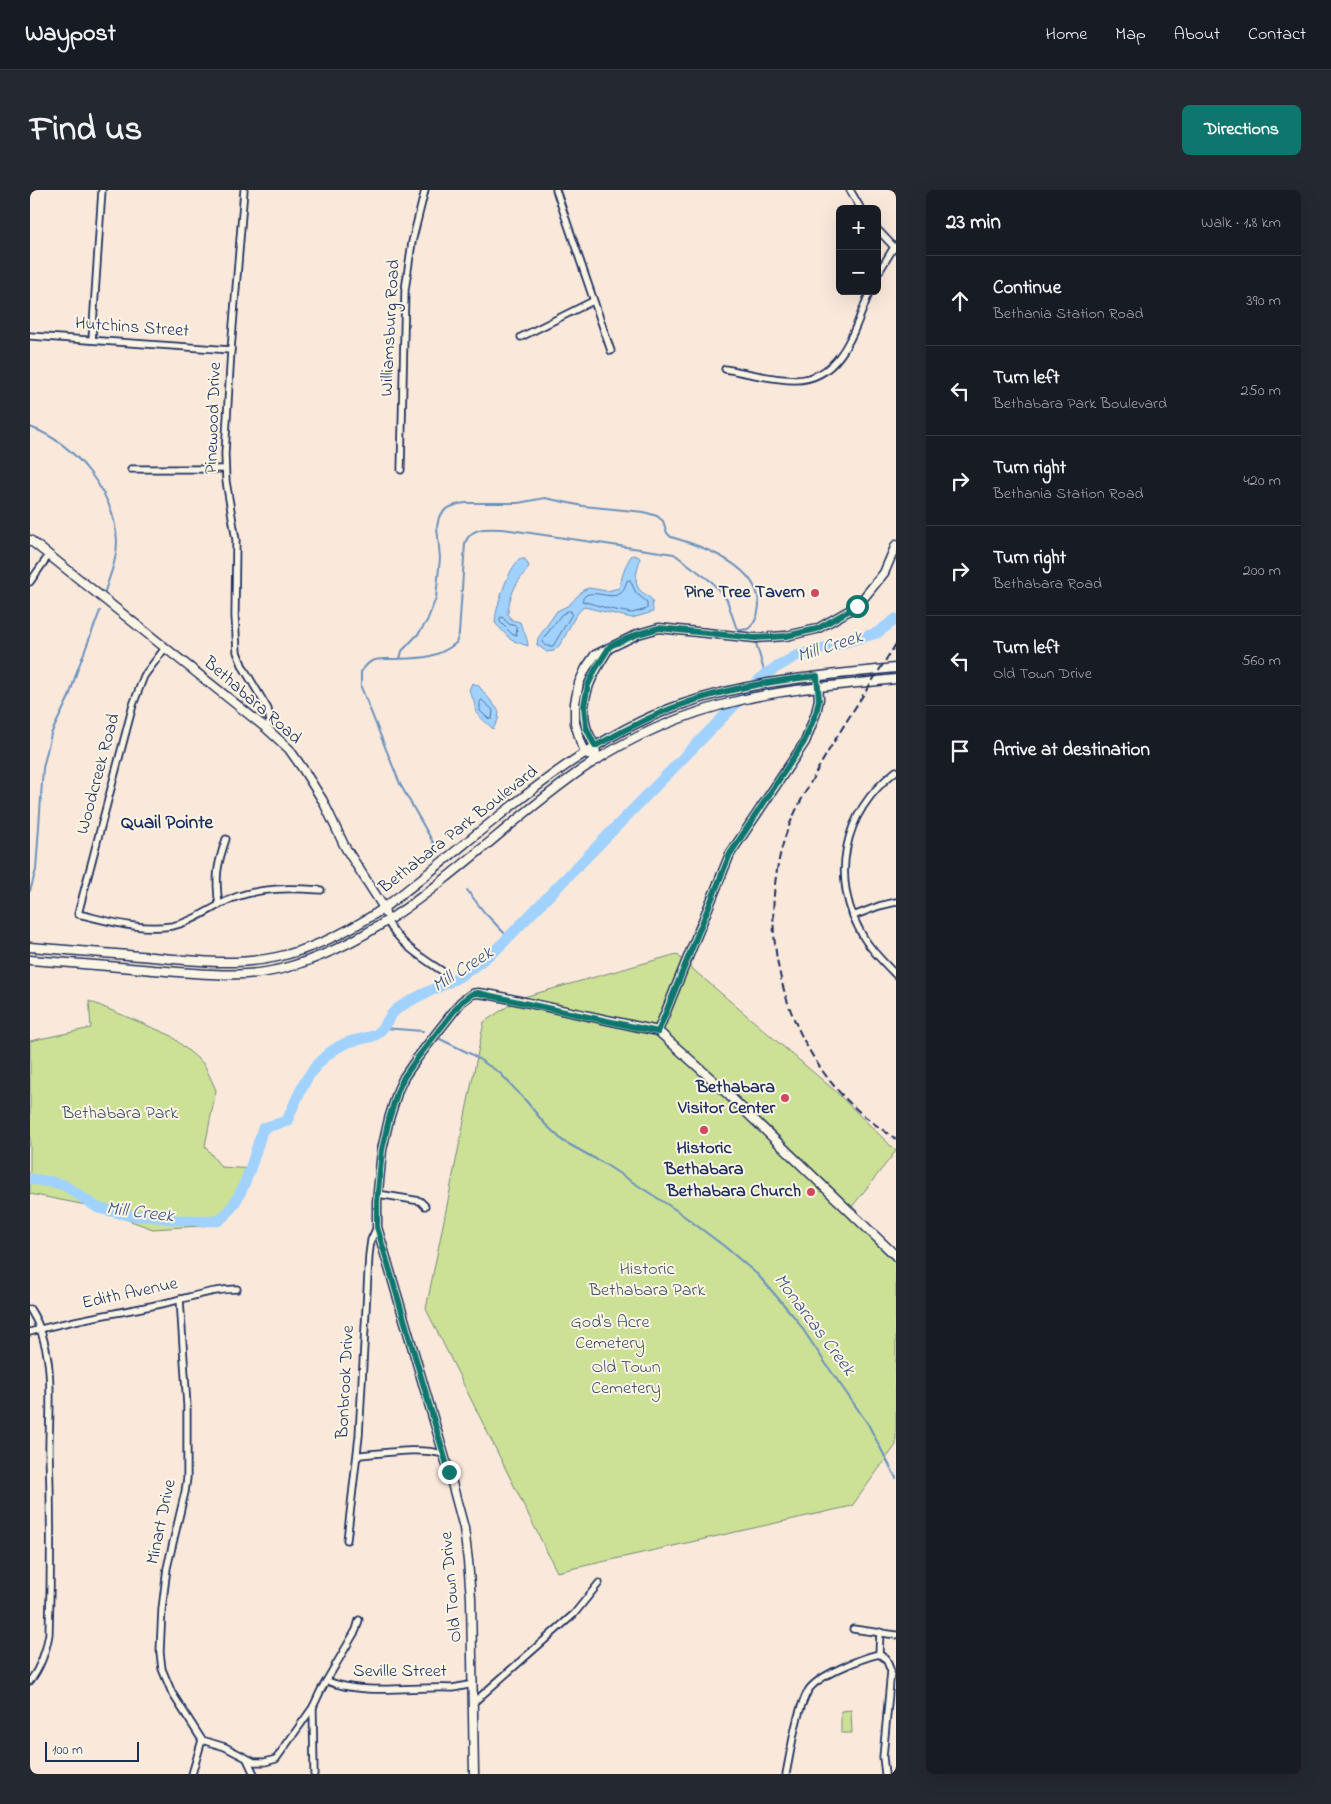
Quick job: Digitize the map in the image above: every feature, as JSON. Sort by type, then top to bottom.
[{"type":"street","points":[[92,340],[102,190]]},
{"type":"street","name":"Pinewood Drive","points":[[244,190],[231,350],[225,469],[236,540],[234,616],[237,652],[243,667],[268,709],[270,722],[266,728]]},
{"type":"street","name":"Williamsburg Road","points":[[401,470],[405,290],[412,242],[425,190]]},
{"type":"street","points":[[556,190],[611,351]]},
{"type":"street","points":[[850,190],[859,205]]},
{"type":"street","points":[[881,234],[895,248],[881,269]]},
{"type":"street","points":[[725,369],[792,380],[809,378],[820,374],[834,364],[839,357],[868,295]]},
{"type":"street","points":[[521,337],[593,301]]},
{"type":"street","name":"Hutchins Street","points":[[30,336],[231,350]]},
{"type":"street","points":[[131,469],[225,469]]},
{"type":"street","name":"Bethabara Road","points":[[30,540],[266,728],[289,749],[323,801],[346,847],[384,908],[392,930],[417,955],[442,971]]},
{"type":"street","points":[[597,760],[586,752],[575,723],[575,703],[579,683],[595,655],[610,646],[638,634],[659,628],[755,638],[786,636],[817,629],[857,606],[884,574],[896,546]]},
{"type":"street","points":[[30,582],[49,555]]},
{"type":"street","points":[[597,760],[595,746],[586,727],[584,706],[588,685],[610,646]]},
{"type":"street","name":"Woodcreek Road","points":[[165,648],[144,676],[133,705],[78,914],[127,926],[159,927],[183,923],[219,905]]},
{"type":"street","name":"Bethabara Park Boulevard","points":[[30,947],[200,962],[253,961],[278,957],[316,945],[356,926],[384,908],[550,777],[595,746],[641,722],[678,706],[739,687],[786,679],[896,668]]},
{"type":"street","points":[[817,676],[819,700],[816,713],[804,742],[730,854],[658,1032],[716,1083],[896,1256]]},
{"type":"street","name":"Bethabara Park Boulevard","points":[[30,960],[199,974],[254,973],[281,968],[320,955],[362,936],[387,920],[456,869],[558,787],[597,760],[646,733],[681,718],[741,700],[818,687],[896,679]]},
{"type":"street","points":[[896,772],[880,784],[864,804],[853,825],[845,852],[844,882],[848,905],[864,939],[896,975]]},
{"type":"street","points":[[226,839],[218,862],[216,884],[219,905],[248,893],[271,889],[321,890]]},
{"type":"street","points":[[853,916],[878,906],[896,902]]},
{"type":"street","name":"Old Town Drive","points":[[474,1774],[473,1682],[468,1561],[464,1528],[377,1227],[382,1150],[389,1119],[404,1077],[461,1002],[472,994],[478,993],[658,1032]]},
{"type":"street","points":[[378,1194],[420,1201],[425,1206]]},
{"type":"street","name":"Bonbrook Drive","points":[[346,1540],[357,1458],[369,1255],[371,1240],[377,1227]]},
{"type":"street","name":"Edith Avenue","points":[[30,1332],[87,1317],[222,1289],[237,1289]]},
{"type":"street","name":"Minart Drive","points":[[180,1299],[188,1406],[187,1478],[167,1568],[160,1652],[162,1669],[172,1693],[202,1740]]},
{"type":"street","points":[[30,1309],[41,1329],[48,1362],[50,1390],[50,1634],[45,1654],[36,1674],[30,1681]]},
{"type":"street","points":[[357,1458],[360,1455],[402,1452],[434,1452],[443,1454]]},
{"type":"street","points":[[473,1703],[574,1614],[599,1583]]},
{"type":"street","points":[[192,1774],[202,1740],[225,1748],[254,1762],[276,1759],[313,1707],[356,1630],[359,1620]]},
{"type":"street","points":[[853,1629],[896,1634]]},
{"type":"street","points":[[879,1654],[880,1632]]},
{"type":"street","points":[[786,1774],[802,1705],[808,1690],[821,1680],[848,1665],[863,1658],[879,1654],[886,1659],[891,1671],[883,1757],[885,1774]]},
{"type":"street","name":"Seville Street","points":[[327,1681],[342,1687],[362,1690],[453,1688],[473,1682]]},
{"type":"street","points":[[313,1707],[314,1774]]},
{"type":"street","points":[[247,1759],[254,1774]]},
{"type":"green space","name":"Historic Bethabara Park","points":[[677,954],[834,1090],[896,1151],[847,1213],[896,1264],[896,1445],[852,1506],[557,1572],[426,1309],[484,1022],[520,998]]},
{"type":"green space","name":"Bethabara Park","points":[[89,1001],[170,1035],[204,1064],[216,1090],[205,1146],[221,1167],[254,1169],[237,1203],[215,1225],[153,1229],[86,1205],[30,1194],[30,1041],[91,1028]]},
{"type":"green space","points":[[851,1710],[852,1733],[841,1733],[841,1711]]},
{"type":"water","points":[[634,555],[640,559],[636,574],[637,586],[640,591],[652,600],[653,612],[632,618],[584,607],[575,616],[563,640],[554,651],[547,652],[537,645],[538,638],[557,611],[569,605],[583,590],[589,588],[607,591],[619,588],[625,567],[631,556]]},
{"type":"water","points":[[520,559],[525,559],[529,566],[513,591],[508,614],[512,620],[520,622],[528,646],[511,640],[495,623],[503,589],[511,571]]},
{"type":"water","points":[[472,683],[478,685],[499,711],[498,720],[493,729],[476,713],[474,701],[469,690]]},
{"type":"waterway","points":[[30,427],[63,445],[77,458],[90,472],[109,506],[115,524],[117,548],[115,561],[105,591]]},
{"type":"waterway","points":[[400,659],[402,651],[419,633],[427,621],[436,598],[440,558],[437,527],[439,517],[446,509],[458,504],[518,503],[545,498],[583,506],[644,512],[657,516],[663,521],[667,533],[671,537],[712,552],[739,569],[750,579],[756,591],[759,605],[753,624],[748,629],[740,630],[736,627],[727,600],[712,582],[674,554],[503,529],[476,531],[465,543],[459,634],[456,643],[441,653],[426,657],[401,659],[374,660],[367,664],[361,672],[361,687],[400,784],[434,844]]},
{"type":"waterway","points":[[30,891],[36,870],[43,768],[51,734],[69,697],[100,611]]},
{"type":"waterway","name":"Mill Creek","points":[[30,1179],[64,1185],[98,1208],[127,1215],[177,1220],[218,1221],[227,1213],[241,1191],[263,1128],[287,1121],[308,1076],[323,1058],[344,1044],[377,1034],[391,1015],[403,1005],[459,977],[497,949],[765,674],[796,656],[877,633],[896,619]]},
{"type":"waterway","points":[[756,643],[765,674]]},
{"type":"waterway","points":[[467,890],[484,912],[508,937]]},
{"type":"waterway","name":"Monarcas Creek","points":[[383,1028],[423,1031]]},
{"type":"waterway","name":"Monarcas Creek","points":[[440,1039],[471,1054],[500,1073],[544,1123],[563,1141],[603,1163],[676,1210],[724,1246],[758,1275],[796,1319],[868,1424],[896,1478]]},
{"type":"railway","points":[[896,644],[833,743],[795,812],[786,834],[777,870],[773,906],[775,944],[781,980],[793,1016],[809,1049],[829,1080],[854,1107],[896,1139]]},
{"type":"place","name":"Pine Tree Tavern","points":[[815,593]]},
{"type":"place","name":"Bethabara Visitor Center","points":[[785,1098]]},
{"type":"place","name":"Historic Bethabara","points":[[704,1130]]},
{"type":"place","name":"Bethabara Church","points":[[811,1192]]},
{"type":"district","name":"Quail Pointe","points":[[167,823]]},
{"type":"route","points":[[449,1472],[377,1227],[377,1202],[382,1150],[389,1119],[404,1077],[461,1002],[472,994],[492,995],[658,1032],[730,854],[804,742],[816,713],[819,700],[817,676],[739,687],[678,706],[641,722],[595,746],[586,727],[584,706],[588,685],[595,670],[610,646],[638,634],[659,628],[755,638],[786,636],[817,629],[857,606]]},
{"type":"park label","name":"God's Acre Cemetery","points":[[610,1333]]},
{"type":"park label","name":"Old Town Cemetery","points":[[626,1378]]}]
